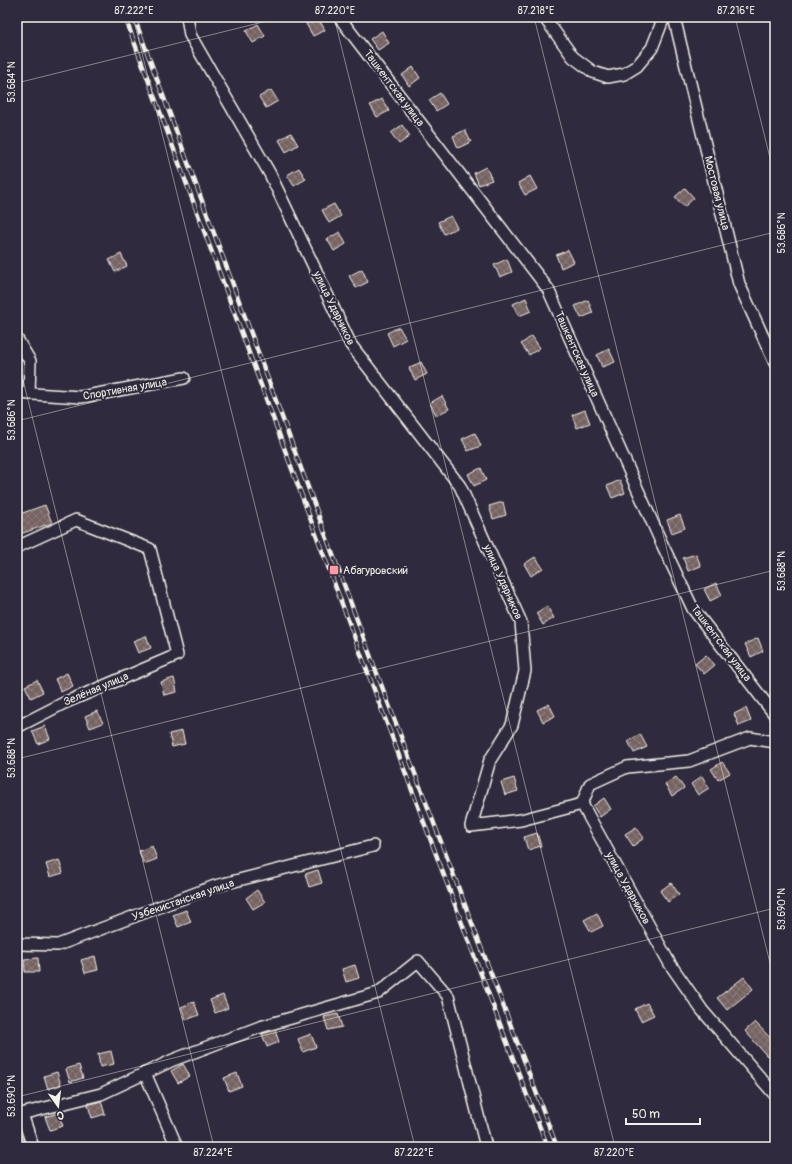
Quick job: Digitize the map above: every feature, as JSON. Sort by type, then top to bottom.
[{"type":"street","name":"улица Ударников","points":[[187,17],[190,35],[270,174],[351,345],[460,486],[521,622],[526,671],[512,725],[490,760],[471,826],[521,820],[582,804],[670,964],[702,1010],[775,1095]]},
{"type":"street","name":"Ташкентская улица","points":[[339,17],[548,289],[662,544],[693,609],[775,715]]},
{"type":"street","points":[[544,17],[573,57],[593,72],[608,77],[624,74],[637,66],[652,48],[664,17]]},
{"type":"street","name":"Мостовая улица","points":[[674,17],[739,284],[775,363]]},
{"type":"street","points":[[17,340],[30,361],[29,394]]},
{"type":"street","name":"Спортивная улица","points":[[17,394],[81,397],[184,378]]},
{"type":"street","name":"Зелёная улица","points":[[17,547],[76,520],[150,549],[177,655],[64,703],[17,727]]},
{"type":"street","points":[[582,804],[590,784],[628,767],[689,761],[750,738],[775,742]]},
{"type":"street","name":"Узбекистанская улица","points":[[17,944],[58,945],[215,886],[373,846]]},
{"type":"street","points":[[33,1147],[20,1115],[101,1094],[172,1060],[260,1027],[378,994],[418,961],[448,996],[486,1147]]},
{"type":"street","points":[[145,1073],[177,1147]]},
{"type":"building","points":[[318,18],[325,30],[313,36],[306,24]]},
{"type":"building","points":[[258,24],[265,36],[253,43],[246,31]]},
{"type":"building","points":[[382,31],[389,43],[378,50],[370,39]]},
{"type":"building","points":[[413,67],[420,78],[409,86],[402,75]]},
{"type":"building","points":[[271,90],[278,101],[266,108],[259,97]]},
{"type":"building","points":[[440,93],[447,104],[436,111],[429,100]]},
{"type":"building","points":[[382,99],[389,111],[377,117],[370,105]]},
{"type":"building","points":[[402,125],[410,136],[399,144],[391,133]]},
{"type":"building","points":[[465,130],[471,142],[458,148],[453,136]]},
{"type":"building","points":[[291,133],[298,145],[286,152],[279,140]]},
{"type":"building","points":[[486,167],[492,180],[479,185],[474,173]]},
{"type":"building","points":[[299,168],[306,179],[294,186],[287,175]]},
{"type":"building","points":[[530,176],[537,189],[525,195],[518,183]]},
{"type":"building","points":[[685,188],[694,198],[684,207],[675,197]]},
{"type":"building","points":[[334,204],[341,216],[329,223],[322,210]]},
{"type":"building","points":[[451,216],[457,228],[444,234],[438,222]]},
{"type":"building","points":[[340,232],[346,244],[334,251],[327,239]]},
{"type":"building","points":[[568,250],[574,262],[561,268],[556,255]]},
{"type":"building","points":[[121,254],[127,266],[115,272],[109,260]]},
{"type":"building","points":[[507,259],[512,272],[500,277],[494,265]]},
{"type":"building","points":[[362,269],[368,282],[356,288],[349,276]]},
{"type":"building","points":[[526,298],[531,311],[519,316],[513,304]]},
{"type":"building","points":[[588,300],[593,313],[581,318],[575,306]]},
{"type":"building","points":[[399,327],[406,339],[393,346],[387,333]]},
{"type":"building","points":[[532,336],[540,348],[529,355],[521,344]]},
{"type":"building","points":[[609,349],[615,362],[602,367],[597,355]]},
{"type":"building","points":[[421,362],[427,374],[415,380],[409,368]]},
{"type":"building","points":[[442,396],[449,409],[436,415],[430,403]]},
{"type":"building","points":[[585,410],[590,423],[577,428],[572,415]]},
{"type":"building","points":[[475,433],[481,446],[468,451],[462,439]]},
{"type":"building","points":[[481,468],[486,480],[474,486],[468,474]]},
{"type":"building","points":[[620,480],[625,493],[612,498],[607,486]]},
{"type":"building","points":[[503,502],[506,515],[493,519],[489,506]]},
{"type":"building","points":[[45,505],[52,523],[17,535],[17,515]]},
{"type":"building","points":[[680,515],[685,528],[672,533],[667,520]]},
{"type":"building","points":[[696,554],[701,566],[688,571],[683,558]]},
{"type":"building","points":[[535,557],[543,568],[531,576],[524,564]]},
{"type":"building","points":[[716,583],[722,595],[710,601],[704,589]]},
{"type":"building","points":[[547,606],[554,618],[543,625],[536,613]]},
{"type":"building","points":[[146,636],[151,648],[138,653],[133,641]]},
{"type":"building","points":[[758,638],[763,651],[751,657],[745,644]]},
{"type":"building","points":[[706,655],[715,665],[704,674],[695,664]]},
{"type":"building","points":[[67,673],[73,686],[61,692],[55,679]]},
{"type":"building","points":[[174,678],[177,692],[164,695],[161,682]]},
{"type":"building","points":[[37,680],[43,692],[31,698],[25,686]]},
{"type":"building","points":[[549,704],[555,716],[543,722],[537,710]]},
{"type":"building","points":[[746,708],[751,721],[739,726],[734,714]]},
{"type":"building","points":[[97,711],[103,723],[90,728],[85,716]]},
{"type":"building","points":[[45,726],[50,739],[38,744],[32,731]]},
{"type":"building","points":[[182,731],[185,744],[172,747],[169,734]]},
{"type":"building","points":[[640,734],[647,747],[634,753],[628,741]]},
{"type":"building","points":[[722,762],[730,773],[718,780],[711,769]]},
{"type":"building","points":[[702,776],[709,788],[698,795],[691,784]]},
{"type":"building","points":[[676,777],[684,788],[672,796],[665,784]]},
{"type":"building","points":[[514,778],[518,791],[505,795],[501,782]]},
{"type":"building","points":[[604,798],[611,809],[600,817],[593,806]]},
{"type":"building","points":[[636,827],[644,838],[633,846],[625,834]]},
{"type":"building","points":[[537,833],[541,846],[528,850],[524,837]]},
{"type":"building","points":[[152,846],[157,859],[144,864],[139,851]]},
{"type":"building","points":[[59,860],[63,873],[50,877],[46,864]]},
{"type":"building","points":[[318,870],[322,883],[309,887],[305,874]]},
{"type":"building","points":[[671,883],[679,894],[668,902],[660,891]]},
{"type":"building","points":[[257,890],[265,902],[253,909],[246,898]]},
{"type":"building","points":[[186,910],[191,922],[178,927],[173,915]]},
{"type":"building","points":[[597,913],[603,926],[591,932],[584,920]]},
{"type":"building","points":[[95,956],[98,970],[85,973],[81,960]]},
{"type":"building","points":[[38,958],[39,972],[25,972],[24,959]]},
{"type":"building","points":[[355,965],[359,978],[346,982],[342,969]]},
{"type":"building","points":[[744,977],[753,989],[727,1010],[717,998]]},
{"type":"building","points":[[223,995],[228,1008],[215,1013],[210,1000]]},
{"type":"building","points":[[194,1002],[199,1015],[186,1020],[181,1007]]},
{"type":"building","points":[[647,1003],[654,1015],[641,1021],[635,1009]]},
{"type":"building","points":[[338,1014],[342,1027],[328,1030],[324,1017]]},
{"type":"building","points":[[755,1022],[775,1043],[775,1048],[767,1056],[745,1031]]},
{"type":"building","points":[[275,1030],[279,1042],[267,1047],[262,1034]]},
{"type":"building","points":[[311,1034],[316,1047],[303,1052],[298,1039]]},
{"type":"building","points":[[111,1051],[114,1064],[100,1067],[98,1054]]},
{"type":"building","points":[[183,1064],[190,1076],[178,1083],[171,1071]]},
{"type":"building","points":[[79,1065],[83,1078],[70,1082],[66,1069]]},
{"type":"building","points":[[57,1072],[61,1085],[48,1089],[44,1076]]},
{"type":"building","points":[[237,1073],[242,1086],[229,1091],[224,1078]]},
{"type":"building","points":[[101,1101],[105,1114],[92,1118],[88,1105]]},
{"type":"building","points":[[58,1113],[63,1126],[50,1130],[45,1117]]},
{"type":"railway","points":[[125,17],[330,572],[528,1098],[548,1147]]},
{"type":"railway","points":[[134,17],[373,663],[557,1147]]},
{"type":"place","name":"Абагуровский","points":[[334,570]]}]
